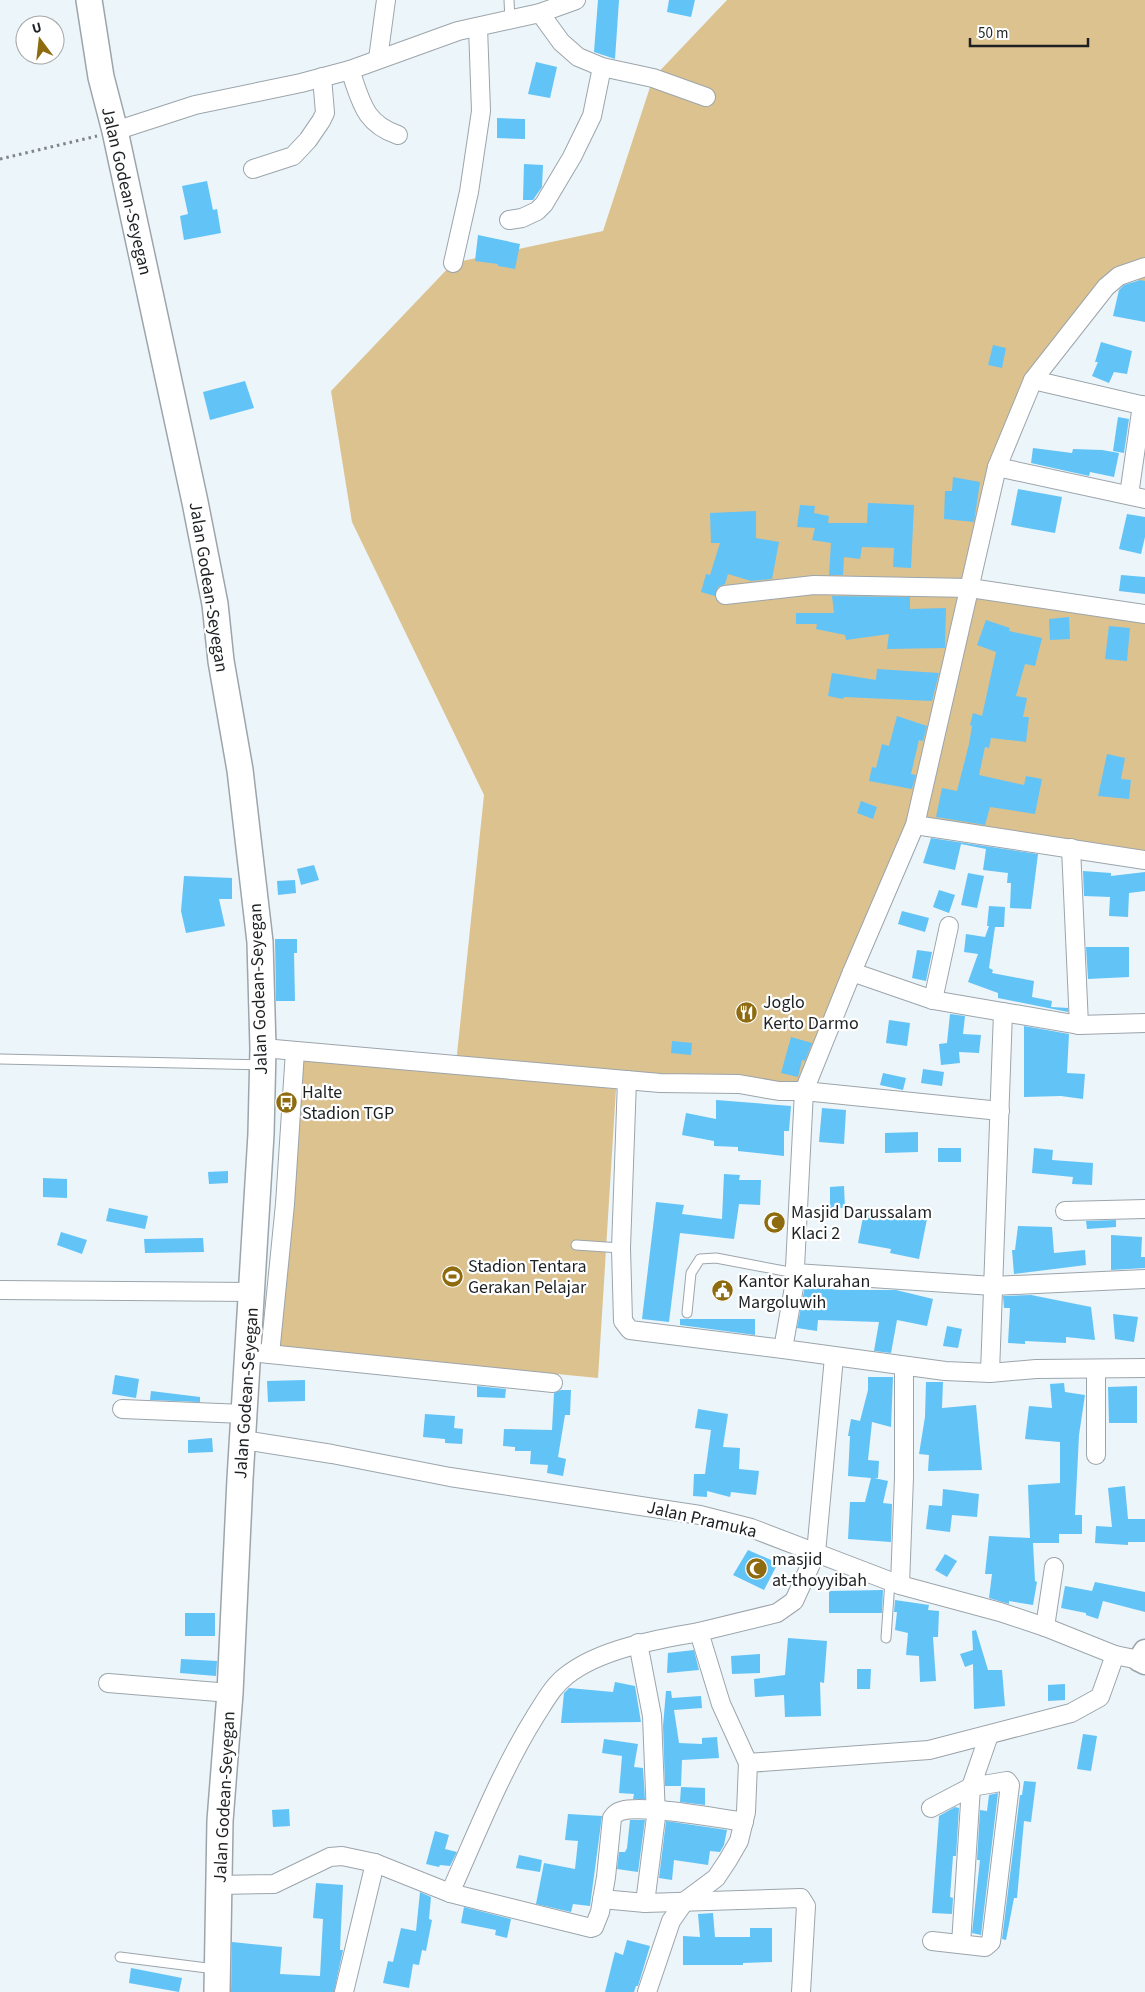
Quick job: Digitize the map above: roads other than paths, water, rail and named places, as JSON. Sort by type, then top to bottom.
[{"type":"main road","name":"Jalan Godean-Seyegan","points":[[89,0],[101,77],[115,131],[195,502],[215,604],[221,661],[240,770],[260,942],[263,1056],[252,1292],[259,1353],[244,1414],[230,1693],[220,1821],[217,1981]]},
{"type":"street","points":[[378,59],[386,0]]},
{"type":"street","points":[[115,131],[195,105],[350,70],[458,31],[540,13],[576,0]]},
{"type":"street","points":[[540,13],[561,42],[578,57],[602,67],[653,78],[706,97]]},
{"type":"street","points":[[453,263],[469,192],[481,110],[478,27]]},
{"type":"street","points":[[509,220],[522,218],[537,211],[544,204],[572,157],[592,116],[602,67]]},
{"type":"street","points":[[350,70],[370,119],[389,132],[398,135]]},
{"type":"street","points":[[253,169],[293,156],[308,140],[322,121],[324,113],[322,77]]},
{"type":"street","points":[[783,1349],[795,1273],[804,1091],[852,972],[915,825],[997,467],[1033,380],[1106,286],[1119,276],[1145,267]]},
{"type":"street","points":[[997,467],[1137,497],[1143,406],[1033,380]]},
{"type":"street","points":[[725,595],[814,585],[970,588],[1145,614]]},
{"type":"street","points":[[915,825],[1145,860]]},
{"type":"street","points":[[1071,848],[1079,1025]]},
{"type":"street","points":[[932,1000],[949,926]]},
{"type":"street","points":[[852,972],[932,1000],[1079,1025],[1145,1023]]},
{"type":"street","points":[[990,1373],[1003,1012]]},
{"type":"street","points":[[263,1056],[295,1051],[660,1083],[739,1084],[779,1090],[1000,1111]]},
{"type":"street","points":[[295,1051],[285,1204],[259,1353],[553,1383]]},
{"type":"street","points":[[627,1080],[621,1248],[623,1321],[630,1330],[834,1357],[867,1359],[904,1366],[990,1373],[1036,1369],[1145,1368]]},
{"type":"street","points":[[1065,1211],[1145,1209]]},
{"type":"street","points":[[795,1273],[993,1286],[1145,1279]]},
{"type":"street","points":[[0,1290],[252,1292]]},
{"type":"street","points":[[450,1893],[518,1744],[552,1691],[566,1676],[582,1666],[638,1643],[699,1632],[777,1613],[794,1601],[816,1553],[834,1357]]},
{"type":"street","points":[[895,1583],[904,1477],[904,1366]]},
{"type":"street","points":[[1096,1369],[1096,1455]]},
{"type":"street","points":[[122,1409],[244,1414]]},
{"type":"street","name":"Jalan Pramuka","points":[[243,1440],[332,1454],[450,1477],[700,1515],[751,1528],[895,1583],[1045,1627],[1115,1655],[1143,1658]]},
{"type":"street","points":[[1045,1627],[1054,1567]]},
{"type":"street","points":[[647,1992],[670,1921],[686,1901],[716,1878],[739,1842],[746,1812],[748,1763],[721,1704],[699,1632]]},
{"type":"street","points":[[638,1643],[652,1716],[655,1810],[644,1903]]},
{"type":"street","points":[[748,1763],[929,1750],[1071,1714],[1100,1697],[1115,1655]]},
{"type":"street","points":[[108,1683],[230,1693]]},
{"type":"street","points":[[961,1944],[971,1786],[989,1735]]},
{"type":"street","points":[[930,1808],[971,1786],[1007,1781],[1010,1784],[991,1942],[985,1947],[932,1941]]},
{"type":"street","points":[[220,1885],[274,1884],[324,1860],[337,1856],[374,1864],[450,1893],[591,1928],[594,1927],[602,1899],[612,1818],[622,1810],[655,1810],[744,1822]]},
{"type":"street","points":[[344,1992],[374,1864]]},
{"type":"street","points":[[602,1899],[644,1903],[801,1898],[806,1906],[801,1992]]},
{"type":"lane","points":[[509,0],[510,20]]},
{"type":"lane","points":[[0,1059],[263,1056]]},
{"type":"lane","points":[[576,1245],[621,1248]]},
{"type":"lane","points":[[687,1313],[691,1273],[700,1259],[716,1258],[795,1273]]},
{"type":"lane","points":[[886,1638],[895,1583]]},
{"type":"lane","points":[[120,1957],[217,1981]]},
{"type":"place","name":"Joglo Kerto Darmo","points":[[747,1012]]},
{"type":"place","name":"Halte Stadion TGP","points":[[286,1102]]},
{"type":"place","name":"Masjid Darussalam Klaci 2","points":[[775,1222]]},
{"type":"place","name":"Stadion Tentara Gerakan Pelajar","points":[[452,1276]]},
{"type":"place","name":"Kantor Kalurahan Margoluwih","points":[[722,1291]]},
{"type":"place","name":"masjid at-thoyyibah","points":[[756,1569]]}]
